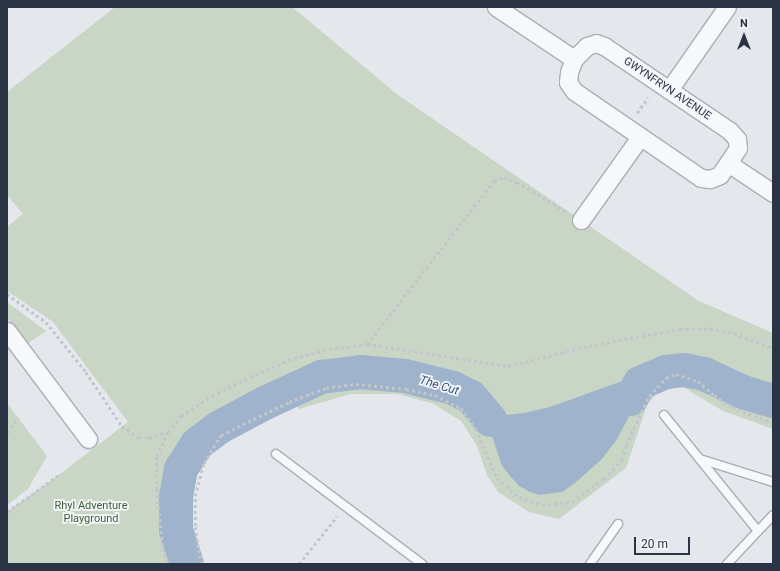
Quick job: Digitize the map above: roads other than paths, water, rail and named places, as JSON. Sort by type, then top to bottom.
[{"type":"street","points":[[496,7],[574,59]]},
{"type":"street","points":[[664,86],[727,7]]},
{"type":"street","name":"GWYNFRYN AVENUE","points":[[596,43],[604,46],[730,132],[737,139],[738,148],[720,175],[710,179],[701,178],[574,92],[568,82],[569,72],[574,59],[587,46],[596,43]]},
{"type":"street","points":[[581,220],[633,133]]},
{"type":"street","points":[[728,163],[773,193]]},
{"type":"street","points":[[7,331],[88,439]]},
{"type":"lane","points":[[664,415],[758,531]]},
{"type":"lane","points":[[276,454],[420,564]]},
{"type":"lane","points":[[700,459],[773,482]]},
{"type":"lane","points":[[727,564],[773,515]]},
{"type":"lane","points":[[590,564],[618,524]]},
{"type":"water","points":[[666,372],[648,385],[640,396],[617,439],[602,459],[575,483],[562,492],[539,495],[519,486],[502,466],[491,433],[469,406],[456,396],[420,379],[472,394],[487,406],[506,415],[524,413],[550,407],[636,376]]},
{"type":"water","points":[[704,374],[734,383],[773,387],[773,413],[732,394]]},
{"type":"waterway","name":"The Cut","points":[[631,399],[640,383],[666,372],[684,370],[704,374],[743,392],[773,401]]},
{"type":"waterway","name":"The Cut","points":[[187,564],[176,531],[176,497],[181,469],[197,444],[218,428],[267,402],[321,377],[361,372],[405,376],[453,388],[471,397],[490,420]]},
{"type":"park label","name":"Rhyl Adventure Playground","points":[[91,513]]}]
